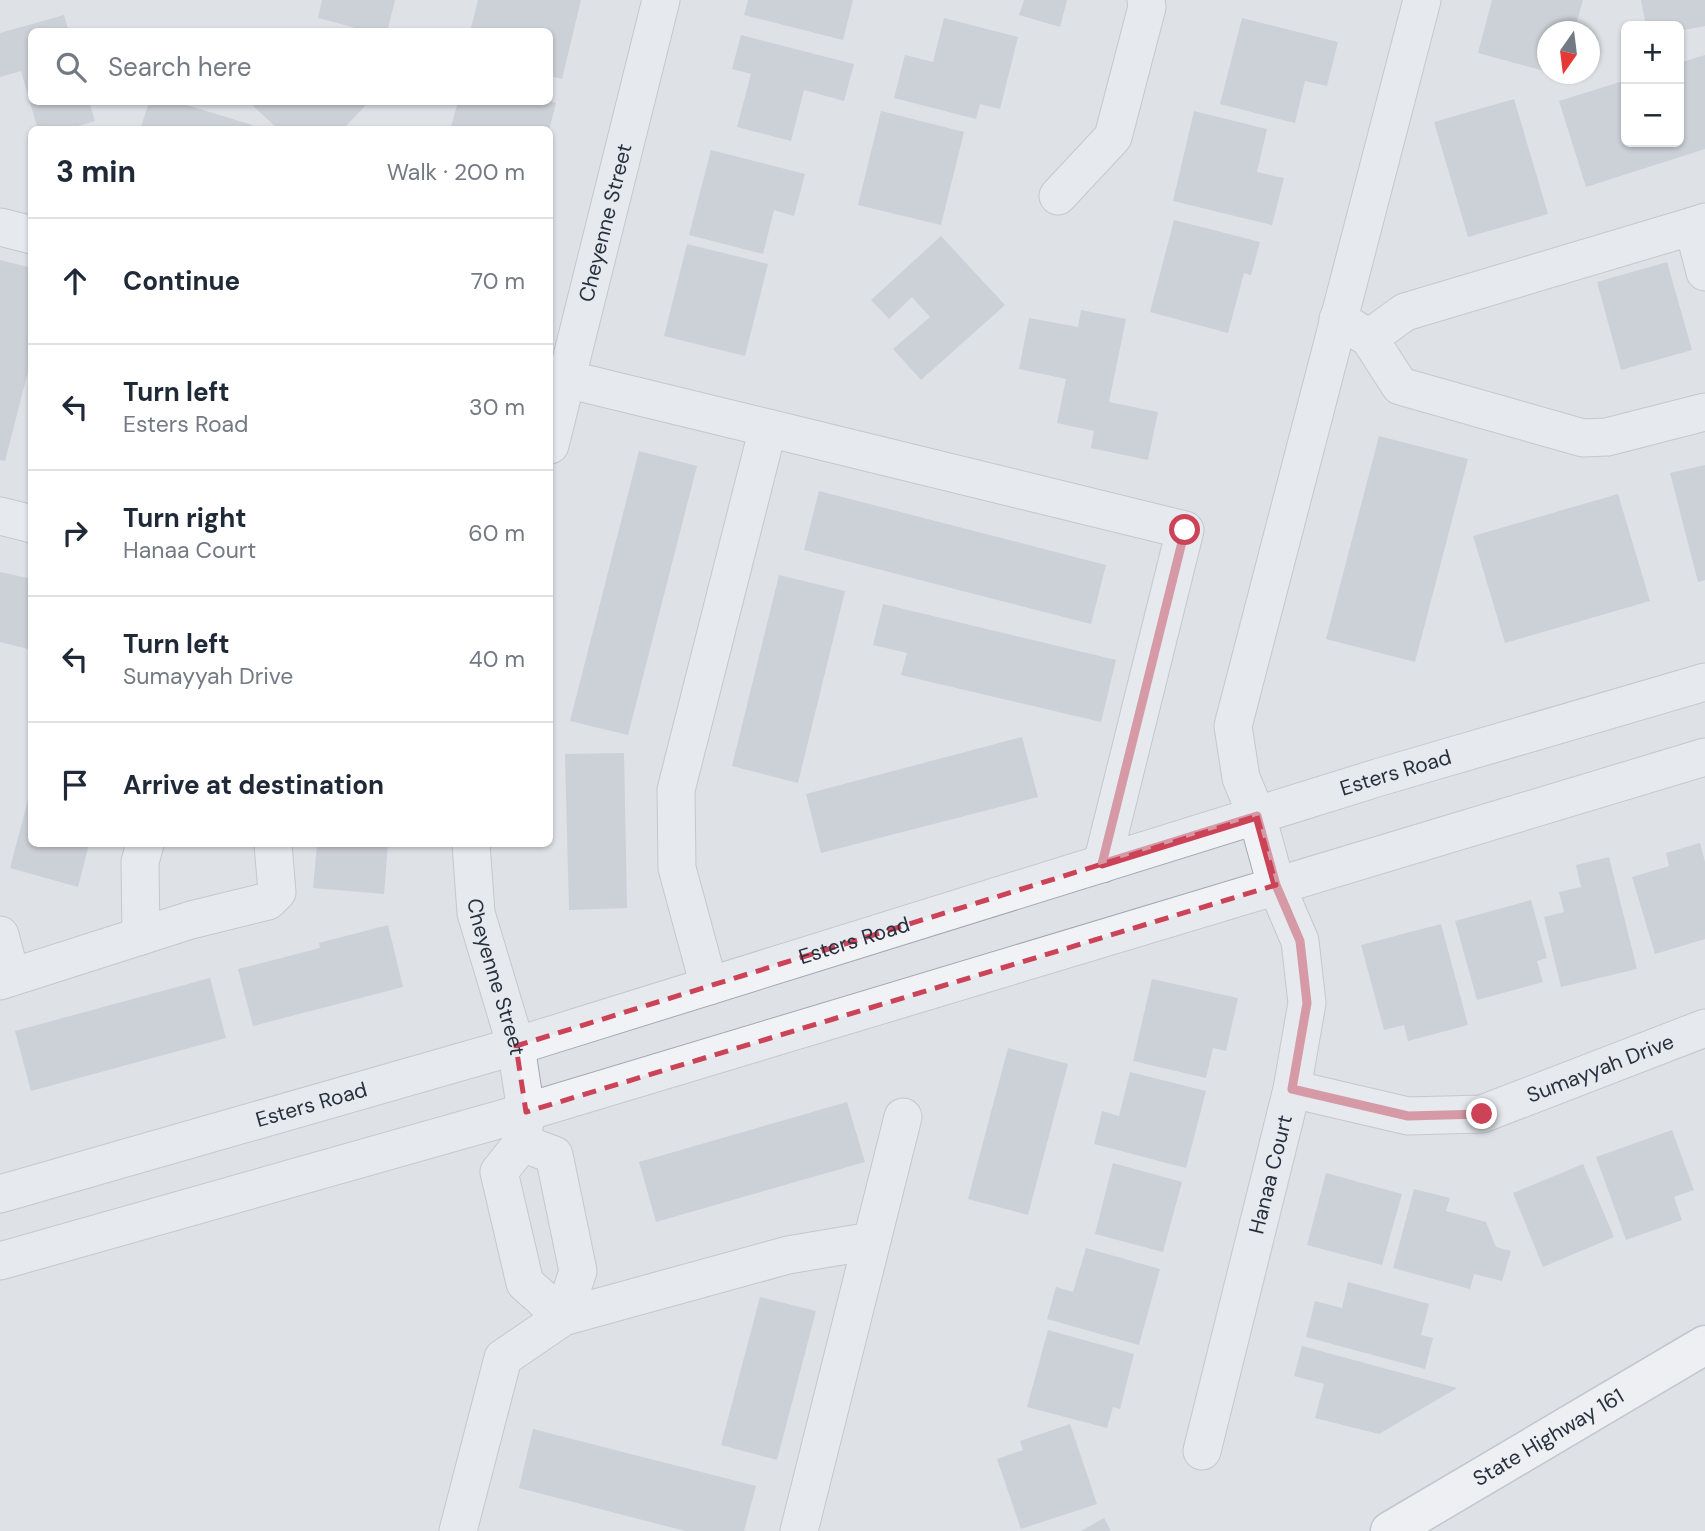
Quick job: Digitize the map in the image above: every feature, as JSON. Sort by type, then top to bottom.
[{"type":"main road","name":"State Highway 161","points":[[1390,1531],[1705,1345]]},
{"type":"street","name":"Cheyenne Street","points":[[553,420],[558,377],[661,0]]},
{"type":"street","points":[[1058,196],[1113,137],[1147,7],[1146,0]]},
{"type":"street","name":"Hanaa Court","points":[[1202,1451],[1292,1089],[1307,1003],[1300,941],[1276,885],[1257,816],[1241,778],[1233,726],[1422,0]]},
{"type":"street","points":[[1368,338],[1405,312],[1699,224],[1705,272]]},
{"type":"street","points":[[0,227],[28,234]]},
{"type":"street","points":[[1338,319],[1368,338],[1400,386],[1583,438],[1607,437],[1705,412]]},
{"type":"street","points":[[558,377],[1185,530],[1102,864]]},
{"type":"street","points":[[709,986],[677,868],[676,790],[768,428]]},
{"type":"street","points":[[0,516],[28,523]]},
{"type":"street","name":"Esters Road","points":[[0,1194],[516,1046],[1257,816],[1705,682]]},
{"type":"street","points":[[0,1261],[524,1128],[1276,885],[1705,757]]},
{"type":"street","points":[[141,936],[140,862],[144,847]]},
{"type":"street","points":[[0,935],[6,979],[191,920],[268,901],[277,892],[273,847]]},
{"type":"street","name":"Cheyenne Street","points":[[471,847],[476,912],[516,1046],[524,1128]]},
{"type":"street","name":"Sumayyah Drive","points":[[1292,1089],[1408,1116],[1482,1114],[1705,1028]]},
{"type":"street","points":[[799,1531],[903,1117]]},
{"type":"street","points":[[524,1128],[554,1155],[578,1272],[563,1317]]},
{"type":"street","points":[[524,1128],[499,1172],[525,1283],[563,1317]]},
{"type":"street","points":[[458,1531],[503,1358],[563,1317],[788,1255],[871,1241]]},
{"type":"highlighted area","points":[[1257,816],[1276,885],[526,1112],[516,1046]]},
{"type":"building","points":[[322,0],[395,0],[388,28],[356,28],[318,18]]},
{"type":"building","points":[[478,0],[581,0],[562,79],[553,77],[553,28],[471,28]]},
{"type":"building","points":[[748,0],[853,0],[843,40],[744,15]]},
{"type":"building","points":[[1024,0],[1067,0],[1060,27],[1019,15]]},
{"type":"building","points":[[1492,0],[1583,0],[1577,21],[1537,21],[1537,69],[1478,53]]},
{"type":"building","points":[[1641,0],[1705,0],[1705,26],[1684,30],[1684,21],[1645,21]]},
{"type":"building","points":[[64,15],[68,28],[28,28],[28,95],[21,71],[0,77],[0,33]]},
{"type":"building","points":[[944,18],[1018,37],[1000,109],[980,104],[976,119],[894,98],[905,55],[933,62]]},
{"type":"building","points":[[1242,18],[1338,42],[1327,86],[1305,81],[1295,123],[1220,104]]},
{"type":"building","points":[[741,35],[854,64],[844,101],[804,90],[791,141],[737,127],[751,74],[732,69]]},
{"type":"building","points":[[1705,55],[1705,149],[1586,187],[1559,101],[1621,82],[1621,147],[1684,147],[1684,61]]},
{"type":"building","points":[[1514,99],[1548,214],[1468,237],[1434,122]]},
{"type":"building","points":[[556,103],[550,126],[451,126],[457,105]]},
{"type":"building","points":[[31,105],[90,105],[95,121],[78,126],[37,126]]},
{"type":"building","points":[[148,105],[187,105],[252,125],[252,126],[141,126]]},
{"type":"building","points":[[252,105],[366,105],[346,126],[275,126]]},
{"type":"building","points":[[881,111],[964,132],[941,225],[858,205]]},
{"type":"building","points":[[1194,111],[1267,129],[1257,172],[1284,178],[1272,225],[1173,201]]},
{"type":"building","points":[[711,150],[805,174],[794,216],[774,210],[763,254],[689,235]]},
{"type":"building","points":[[1174,220],[1260,242],[1251,275],[1244,273],[1228,333],[1150,312]]},
{"type":"building","points":[[941,236],[1005,305],[921,380],[893,349],[930,317],[912,297],[889,319],[871,300]]},
{"type":"building","points":[[687,244],[768,264],[745,356],[664,336]]},
{"type":"building","points":[[0,260],[28,267],[28,372],[5,461],[0,460]]},
{"type":"building","points":[[1667,262],[1692,350],[1621,370],[1597,282]]},
{"type":"building","points":[[1081,310],[1126,319],[1109,402],[1158,412],[1148,460],[1091,448],[1094,431],[1057,423],[1066,379],[1019,369],[1029,318],[1078,327]]},
{"type":"building","points":[[1379,436],[1468,459],[1415,662],[1326,639]]},
{"type":"building","points":[[639,451],[697,466],[628,735],[570,721]]},
{"type":"building","points":[[1705,465],[1705,580],[1698,582],[1670,473]]},
{"type":"building","points":[[819,491],[1106,565],[1091,624],[804,550]]},
{"type":"building","points":[[1618,494],[1650,601],[1505,643],[1473,536]]},
{"type":"building","points":[[0,572],[28,578],[28,649],[0,642]]},
{"type":"building","points":[[779,575],[845,591],[798,783],[732,766]]},
{"type":"building","points":[[883,604],[1116,660],[1101,722],[901,675],[907,653],[873,645]]},
{"type":"building","points":[[1022,737],[1038,797],[821,853],[806,794]]},
{"type":"building","points":[[624,753],[627,908],[569,910],[565,754]]},
{"type":"building","points":[[28,800],[28,847],[88,847],[78,887],[10,868]]},
{"type":"building","points":[[1700,843],[1705,862],[1705,939],[1655,954],[1632,877],[1669,866],[1666,853]]},
{"type":"building","points":[[317,847],[388,847],[384,894],[313,888]]},
{"type":"building","points":[[1609,857],[1637,969],[1561,987],[1544,917],[1564,912],[1559,892],[1581,887],[1576,865]]},
{"type":"building","points":[[1531,900],[1547,958],[1537,961],[1543,982],[1477,1000],[1455,921]]},
{"type":"building","points":[[1441,924],[1468,1025],[1408,1041],[1404,1025],[1384,1030],[1361,945]]},
{"type":"building","points":[[388,925],[403,987],[253,1026],[238,969],[320,948],[319,943]]},
{"type":"building","points":[[210,978],[226,1038],[31,1091],[15,1031]]},
{"type":"building","points":[[1152,979],[1238,998],[1226,1051],[1213,1048],[1206,1078],[1133,1061]]},
{"type":"building","points":[[1008,1048],[1068,1064],[1028,1215],[968,1199]]},
{"type":"building","points":[[1130,1072],[1206,1091],[1186,1168],[1094,1144],[1102,1111],[1119,1116]]},
{"type":"building","points":[[847,1102],[865,1162],[656,1222],[639,1162]]},
{"type":"building","points":[[1672,1130],[1694,1190],[1674,1197],[1682,1220],[1626,1240],[1596,1157]]},
{"type":"building","points":[[1113,1163],[1182,1182],[1163,1252],[1095,1234]]},
{"type":"building","points":[[1583,1164],[1614,1237],[1543,1267],[1513,1193]]},
{"type":"building","points":[[1326,1173],[1402,1194],[1382,1265],[1307,1245]]},
{"type":"building","points":[[1414,1189],[1450,1198],[1446,1211],[1486,1222],[1496,1247],[1511,1251],[1502,1281],[1474,1274],[1470,1289],[1393,1268]]},
{"type":"building","points":[[1086,1248],[1160,1269],[1139,1345],[1047,1319],[1056,1287],[1073,1292]]},
{"type":"building","points":[[1348,1282],[1429,1304],[1421,1335],[1433,1338],[1425,1369],[1306,1337],[1315,1301],[1342,1308]]},
{"type":"building","points":[[760,1297],[816,1311],[777,1460],[721,1445]]},
{"type":"building","points":[[1048,1330],[1134,1354],[1120,1409],[1113,1407],[1107,1428],[1027,1407]]},
{"type":"building","points":[[1302,1346],[1457,1388],[1379,1434],[1315,1418],[1324,1384],[1294,1376]]},
{"type":"building","points":[[1070,1424],[1097,1504],[1021,1529],[997,1459],[1023,1450],[1020,1441]]},
{"type":"building","points":[[533,1429],[756,1486],[744,1531],[685,1531],[519,1488]]},
{"type":"building","points":[[1104,1518],[1111,1531],[1081,1531]]},
{"type":"route","points":[[1185,530],[1102,864],[1257,816],[1276,885],[1300,941],[1307,1003],[1292,1089],[1408,1116],[1482,1114]]}]
